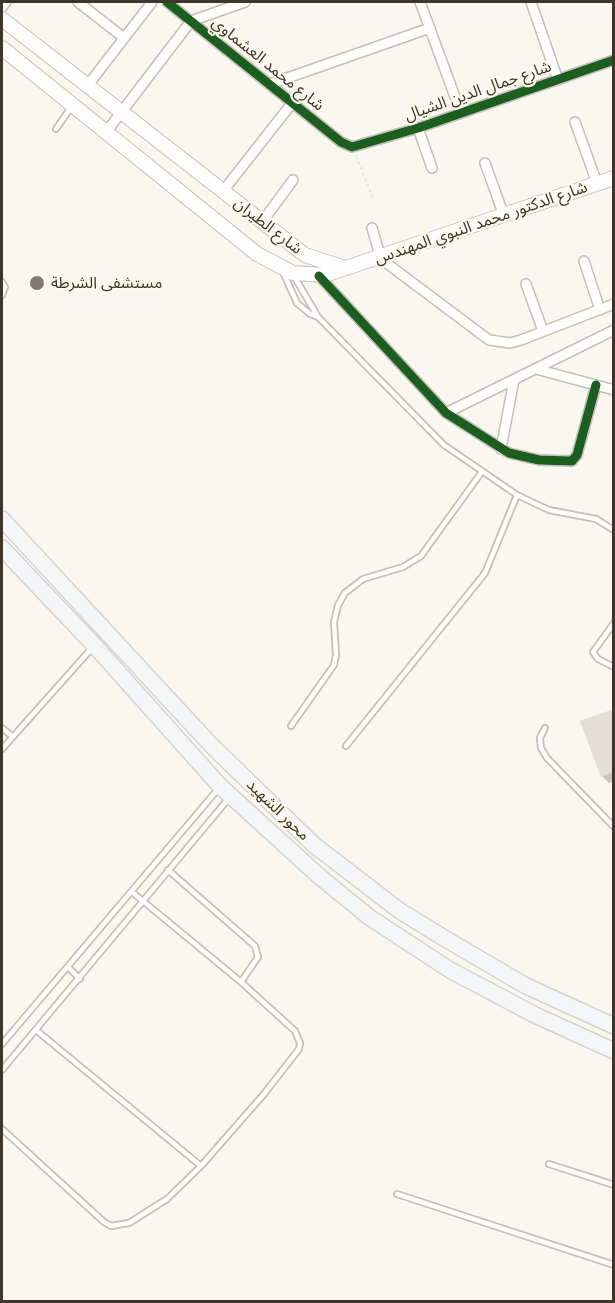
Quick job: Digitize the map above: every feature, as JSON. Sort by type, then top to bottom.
[{"type":"main road","name":"شارع الطيران","points":[[3,25],[88,85],[294,247],[313,260],[347,268]]},
{"type":"main road","name":"شارع الطيران","points":[[2,48],[73,103],[257,254],[287,271],[319,276],[347,268]]},
{"type":"main road","name":"شارع الدكتور محمد النبوي المهندس","points":[[347,268],[381,259],[614,178]]},
{"type":"main road","points":[[287,271],[297,261],[294,247]]},
{"type":"main road","name":"محور الشهيد","points":[[2,519],[212,745],[314,844],[400,911],[444,938],[526,986],[614,1026]]},
{"type":"main road","name":"محور الشهيد","points":[[2,548],[94,645],[225,791],[320,877],[401,938],[495,995],[614,1051]]},
{"type":"street","points":[[2,7],[6,2]]},
{"type":"street","points":[[78,2],[124,38]]},
{"type":"street","points":[[88,85],[152,2]]},
{"type":"street","name":"شارع محمد العشماوي","points":[[167,2],[341,142],[352,147]]},
{"type":"street","points":[[107,131],[191,21],[240,2]]},
{"type":"street","points":[[420,2],[461,113]]},
{"type":"street","points":[[531,2],[558,80]]},
{"type":"street","points":[[270,84],[430,28]]},
{"type":"street","name":"شارع جمال الدين الشيال","points":[[352,147],[418,128],[614,60]]},
{"type":"street","points":[[223,191],[293,102]]},
{"type":"street","points":[[575,122],[597,183]]},
{"type":"street","points":[[418,128],[432,168]]},
{"type":"street","points":[[485,163],[504,216]]},
{"type":"street","points":[[262,222],[293,180]]},
{"type":"street","points":[[372,228],[381,259],[489,340],[510,343],[614,304]]},
{"type":"street","points":[[584,261],[600,310]]},
{"type":"street","points":[[319,276],[446,413],[501,449],[529,458],[572,461],[577,455],[596,385]]},
{"type":"street","points":[[526,284],[543,332]]},
{"type":"street","points":[[446,413],[613,332]]},
{"type":"street","points":[[536,369],[614,390]]},
{"type":"street","points":[[501,449],[514,380]]},
{"type":"lane","points":[[56,129],[73,103]]},
{"type":"lane","points":[[287,271],[297,303],[310,314],[318,317]]},
{"type":"lane","points":[[287,271],[318,317],[429,431],[481,473],[517,495],[549,510],[596,519],[614,530]]},
{"type":"lane","points":[[2,282],[5,287],[2,295]]},
{"type":"lane","points":[[291,726],[334,665],[336,655],[334,622],[338,605],[345,593],[363,579],[416,561],[481,473]]},
{"type":"lane","points":[[346,746],[485,573],[517,495]]},
{"type":"lane","points":[[614,624],[593,649],[598,659],[614,667]]},
{"type":"lane","points":[[2,749],[94,645]]},
{"type":"lane","points":[[2,728],[12,736]]},
{"type":"lane","points":[[545,728],[540,738],[541,748],[547,758],[614,826]]},
{"type":"lane","points":[[2,1070],[80,979],[168,870],[225,791]]},
{"type":"lane","points":[[2,1044],[132,892],[225,791]]},
{"type":"lane","points":[[168,870],[255,946],[258,957],[241,982]]},
{"type":"lane","points":[[2,1129],[111,1226],[129,1223],[167,1199],[201,1166],[264,1094],[299,1049],[300,1043],[295,1031],[241,982],[132,892]]},
{"type":"lane","points":[[69,968],[80,979]]},
{"type":"lane","points":[[36,1030],[201,1166]]},
{"type":"lane","points":[[549,1164],[614,1185]]},
{"type":"lane","points":[[397,1194],[614,1266]]},
{"type":"path","points":[[352,147],[373,198]]},
{"type":"building","points":[[614,709],[614,772],[601,777],[580,721]]},
{"type":"cycle path","points":[[167,2],[341,142],[352,147],[418,128],[614,60]]},
{"type":"cycle path","points":[[319,276],[446,413],[509,453],[539,460],[572,461],[577,455],[596,385]]},
{"type":"place","name":"مستشفى الشرطة","points":[[37,283]]}]
